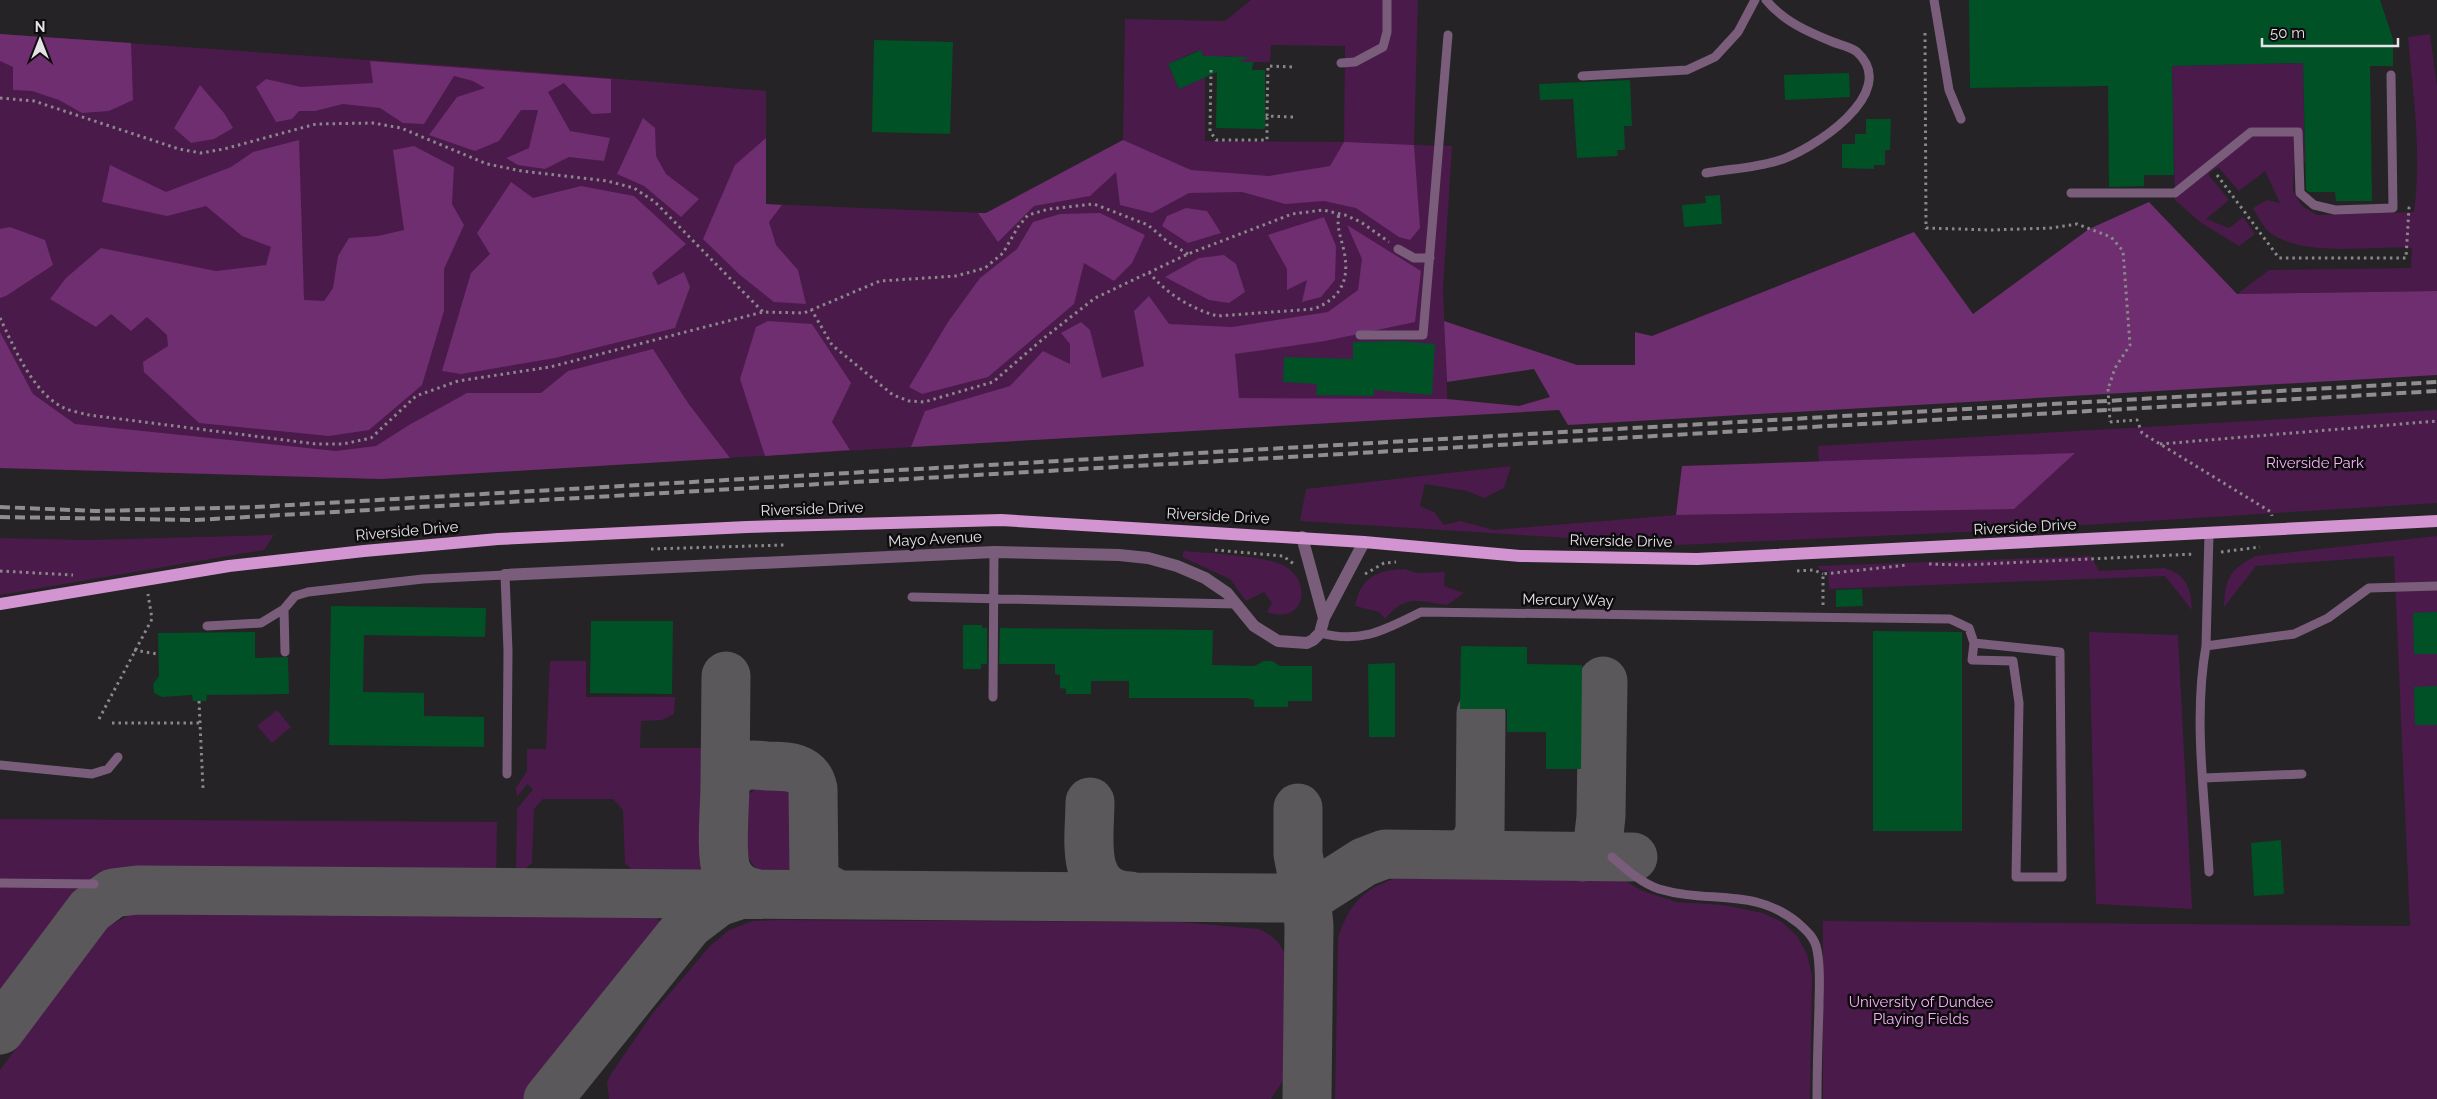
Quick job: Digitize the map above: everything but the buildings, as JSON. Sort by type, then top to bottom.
[{"type":"main road","name":"Riverside Drive","points":[[0,604],[135,580],[229,566],[364,551],[498,539],[717,528],[1001,520],[1302,537],[1520,556],[1697,559],[2437,521]]},
{"type":"street","points":[[1302,537],[1317,586],[1324,618]]},
{"type":"street","points":[[1320,633],[1324,618],[1364,542]]},
{"type":"street","name":"Mayo Avenue","points":[[505,575],[994,552],[1118,555],[1148,558],[1177,566],[1205,578],[1227,593],[1254,626],[1278,641],[1307,643],[1314,640],[1320,633]]},
{"type":"lane","points":[[1341,63],[1355,62],[1383,47],[1387,32],[1387,0]]},
{"type":"lane","points":[[1582,76],[1687,70],[1715,57],[1738,32],[1755,0]]},
{"type":"lane","points":[[1706,173],[1777,161],[1815,144],[1846,120],[1863,98],[1871,80],[1866,62],[1856,51],[1804,30],[1777,13],[1766,0]]},
{"type":"lane","points":[[1934,0],[1949,90],[1961,119]]},
{"type":"lane","points":[[1360,335],[1423,335],[1448,35]]},
{"type":"lane","points":[[2071,193],[2175,192],[2251,132],[2298,132],[2300,193],[2314,205],[2335,210],[2394,208],[2392,75]]},
{"type":"lane","points":[[1398,249],[1414,258],[1430,258]]},
{"type":"lane","points":[[2209,534],[2206,646],[2202,665],[2201,719],[2209,872]]},
{"type":"lane","points":[[993,697],[994,552]]},
{"type":"lane","points":[[207,626],[262,623],[284,609],[294,596],[308,592],[423,579],[505,575],[508,652],[507,774]]},
{"type":"lane","points":[[2206,646],[2294,634],[2328,618],[2369,588],[2437,586]]},
{"type":"lane","points":[[912,597],[1236,604]]},
{"type":"lane","points":[[284,609],[285,652]]},
{"type":"lane","name":"Mercury Way","points":[[1320,633],[1336,637],[1371,636],[1421,612],[1950,619],[1969,628],[1974,643],[1972,660],[2013,661],[2019,702],[2016,877],[2062,878],[2060,652],[1974,643]]},
{"type":"lane","points":[[0,765],[92,774],[108,769],[118,757]]},
{"type":"lane","points":[[2204,778],[2302,774]]},
{"type":"lane","points":[[1612,857],[1637,878],[1657,888],[1676,893],[1740,899],[1772,906],[1811,934],[1817,948],[1819,971],[1817,1099]]},
{"type":"lane","points":[[0,883],[94,884]]},
{"type":"path","points":[[1924,29],[1926,228],[1991,230],[2051,228],[2077,224],[2111,237],[2123,252],[2130,345],[2115,368],[2108,389],[2110,422],[2137,420],[2142,433],[2211,477],[2253,500],[2271,512],[2272,517]]},
{"type":"path","points":[[1210,70],[1210,132],[1216,140],[1267,140],[1268,66],[1293,67]]},
{"type":"path","points":[[0,98],[34,101],[180,149],[201,153],[224,149],[316,124],[373,123],[401,128],[487,164],[522,171],[607,181],[634,188],[655,202],[763,312]]},
{"type":"path","points":[[1267,116],[1293,117]]},
{"type":"path","points":[[2222,181],[2279,258],[2406,258],[2409,208]]},
{"type":"path","points":[[0,318],[18,356],[38,386],[62,407],[89,415],[316,444],[343,444],[371,438],[416,396],[458,380],[550,367],[763,312],[804,313],[880,281],[956,276],[985,268],[1004,253],[1028,215],[1049,209],[1094,204],[1148,225],[1168,242],[1188,254]]},
{"type":"path","points":[[811,310],[832,345],[893,394],[909,401],[924,402],[992,382],[1044,338],[1096,298],[1188,254],[1292,214],[1323,210],[1338,213],[1361,222],[1398,249]]},
{"type":"path","points":[[1149,272],[1161,287],[1204,312],[1218,316],[1314,308],[1328,303],[1343,286],[1345,253],[1336,224],[1338,213]]},
{"type":"path","points":[[2160,444],[2437,421]]},
{"type":"path","points":[[1921,564],[1963,565],[2209,553],[2268,546]]},
{"type":"path","points":[[1823,618],[1823,574],[1911,565]]},
{"type":"path","points":[[0,572],[80,575]]},
{"type":"path","points":[[99,719],[152,619],[148,591]]},
{"type":"path","points":[[134,650],[158,654]]},
{"type":"path","points":[[199,701],[203,788]]},
{"type":"path","points":[[112,724],[201,723]]},
{"type":"green space","points":[[1251,0],[1418,0],[1414,145],[1452,146],[1443,289],[1448,415],[375,479],[0,468],[0,34],[483,68],[766,91],[766,204],[986,213],[1123,140],[1125,19],[1225,21]],"holes":[[[1271,45],[1345,46],[1344,142],[1205,141],[1205,77],[1179,89],[1168,64],[1197,51],[1202,52],[1201,59],[1233,56],[1234,62],[1270,62]]]},
{"type":"green space","points":[[2430,34],[2437,86],[2437,291],[2237,294],[2269,270],[2411,268],[2412,248],[2318,248],[2282,240],[2268,231],[2253,208],[2267,200],[2280,203],[2265,171],[2239,191],[2218,167],[2208,174],[2229,200],[2206,219],[2229,228],[2243,217],[2255,234],[2239,246],[2200,222],[2175,200],[2172,66],[2303,63],[2305,162],[2294,162],[2293,191],[2302,206],[2317,215],[2414,212],[2417,146],[2408,37]]},
{"type":"green space","name":"Riverside Park","points":[[2437,410],[2437,503],[1986,531],[1678,545],[1300,521],[1306,489],[1511,466],[1504,488],[1484,498],[1467,491],[1425,484],[1420,506],[1434,512],[1444,525],[1460,521],[1494,530],[1676,515],[1822,512],[1818,446]]},
{"type":"green space","points":[[274,535],[264,550],[0,595],[0,538],[88,540]]},
{"type":"green space","name":"University of Dundee Playing Fields","points":[[2437,536],[2437,1099],[1823,1099],[1823,921],[2410,926],[2394,556],[2256,566],[2224,607],[2226,589],[2231,576],[2240,565],[2256,556]]},
{"type":"green space","points":[[1184,551],[1250,557],[1283,565],[1293,572],[1299,581],[1300,600],[1296,608],[1289,613],[1279,615],[1267,612],[1272,603],[1264,592],[1246,601],[1230,579],[1182,557]]},
{"type":"green space","points":[[2091,556],[2099,571],[2165,568],[2172,571],[2183,579],[2189,589],[2192,610],[2165,576],[1829,589],[1828,571],[1821,570],[1817,566]]},
{"type":"green space","points":[[1405,569],[1416,573],[1445,572],[1444,586],[1464,593],[1447,605],[1420,601],[1406,603],[1392,611],[1385,619],[1379,612],[1355,606],[1366,581],[1379,573]]},
{"type":"green space","points":[[2089,632],[2178,635],[2192,909],[2096,904]]},
{"type":"green space","points":[[550,661],[586,661],[586,697],[675,697],[674,714],[662,720],[641,721],[640,748],[710,748],[714,755],[712,858],[693,883],[647,884],[625,863],[623,810],[613,799],[543,799],[534,809],[532,863],[516,876],[517,809],[533,789],[527,784],[517,797],[516,788],[527,771],[527,749],[546,749]]},
{"type":"green space","points":[[277,710],[291,727],[272,743],[257,726]]},
{"type":"green space","points":[[769,782],[789,785],[795,789],[802,800],[805,816],[803,853],[800,860],[790,872],[772,876],[765,875],[759,871],[749,858],[746,846],[745,821],[747,797],[755,789]]},
{"type":"green space","points":[[0,819],[497,822],[496,882],[102,881],[0,1018]]},
{"type":"green space","points":[[1400,877],[1618,877],[1643,891],[1676,902],[1723,905],[1763,913],[1782,922],[1797,936],[1807,954],[1812,975],[1810,1099],[1335,1099],[1338,938],[1348,915],[1360,898],[1377,886]]},
{"type":"green space","points":[[162,909],[648,913],[666,925],[549,1073],[532,1093],[523,1099],[0,1099],[0,1070],[108,926],[134,913]]},
{"type":"green space","points":[[753,921],[1180,922],[1259,929],[1275,939],[1286,955],[1289,1059],[1284,1079],[1271,1099],[609,1099],[607,1082],[611,1074],[652,1014],[710,946],[729,930]]},
{"type":"shaded area","points":[[0,34],[131,43],[133,100],[109,111],[82,113],[59,100],[32,91],[13,90],[13,67],[0,61]]},
{"type":"shaded area","points":[[370,61],[611,79],[611,113],[592,114],[564,83],[548,92],[570,131],[610,138],[604,161],[569,157],[545,169],[518,165],[506,158],[529,148],[538,110],[521,110],[499,141],[475,151],[429,135],[457,97],[485,88],[473,81],[454,76],[424,124],[403,123],[380,108],[343,104],[315,111],[299,111],[292,119],[276,122],[256,87],[266,79],[301,87],[373,83]]},
{"type":"shaded area","points":[[200,85],[224,113],[233,128],[214,139],[191,143],[174,128]]},
{"type":"shaded area","points":[[643,118],[655,128],[656,156],[666,174],[699,199],[681,217],[644,186],[617,174]]},
{"type":"shaded area","points":[[766,138],[766,204],[782,205],[769,222],[776,245],[798,270],[806,304],[774,302],[740,275],[703,239],[735,165]]},
{"type":"shaded area","points":[[299,140],[304,300],[324,301],[333,288],[338,256],[349,238],[378,236],[404,230],[393,150],[414,146],[454,167],[452,204],[464,225],[444,269],[444,311],[422,385],[369,430],[329,436],[199,423],[144,372],[143,362],[168,346],[167,335],[147,317],[131,331],[111,314],[96,327],[50,299],[66,278],[101,248],[216,271],[266,265],[271,247],[242,236],[206,206],[167,216],[102,202],[110,165],[166,192],[231,167],[253,152]]},
{"type":"shaded area","points":[[1123,140],[1191,170],[1269,176],[1330,166],[1344,142],[1414,145],[1420,228],[1410,240],[1399,237],[1356,208],[1324,201],[1285,204],[1242,192],[1189,193],[1152,213],[1120,205],[1116,172],[1090,196],[1034,206],[998,242],[978,213],[986,213]]},
{"type":"shaded area","points":[[511,182],[533,198],[581,186],[634,196],[686,244],[652,273],[658,285],[684,272],[690,287],[675,328],[555,358],[461,374],[442,371],[471,273],[490,254],[477,233]]},
{"type":"shaded area","points":[[2149,202],[2237,294],[2437,291],[2437,375],[1568,425],[1559,410],[911,447],[925,411],[1010,386],[1043,351],[1070,364],[1070,344],[1061,333],[1081,322],[1090,330],[1102,378],[1144,366],[1134,311],[1149,296],[1169,324],[1232,327],[1328,312],[1358,290],[1362,259],[1347,225],[1421,271],[1415,322],[1325,341],[1235,354],[1239,398],[1447,399],[1519,406],[1550,397],[1534,369],[1447,382],[1444,321],[1577,365],[1635,365],[1635,332],[1652,336],[1914,232],[1973,314],[2089,229]]},
{"type":"shaded area","points":[[1186,208],[1207,211],[1221,233],[1188,243],[1162,226],[1167,216]]},
{"type":"shaded area","points":[[1100,213],[1145,235],[1132,263],[1114,281],[1084,263],[1074,304],[988,377],[922,394],[909,387],[948,322],[980,278],[1017,249],[1033,222],[1060,214]]},
{"type":"shaded area","points":[[1324,217],[1336,246],[1335,280],[1321,297],[1302,302],[1307,280],[1287,290],[1287,269],[1268,235]]},
{"type":"shaded area","points":[[10,227],[45,240],[53,265],[0,298],[0,229]]},
{"type":"shaded area","points":[[1224,255],[1236,264],[1245,292],[1229,303],[1209,300],[1165,277],[1199,258]]},
{"type":"shaded area","points":[[768,321],[812,324],[851,383],[832,422],[850,450],[765,456],[740,379],[756,327]]},
{"type":"shaded area","points":[[0,332],[33,394],[75,424],[336,451],[376,446],[409,425],[467,393],[541,393],[568,371],[653,349],[688,403],[730,458],[382,479],[0,468]]},
{"type":"shaded area","points":[[2075,453],[2014,509],[1676,515],[1682,466]]},
{"type":"taxiway","points":[[725,785],[726,676]]},
{"type":"taxiway","points":[[1582,857],[1591,853],[1598,844],[1601,816],[1603,681]]},
{"type":"taxiway","points":[[1459,855],[1473,847],[1480,832],[1481,713]]},
{"type":"taxiway","points":[[754,893],[745,891],[729,876],[725,864],[723,843],[725,785],[737,769],[752,765],[789,767],[807,776],[813,789],[814,874],[820,885],[835,893]]},
{"type":"taxiway","points":[[1090,802],[1089,847],[1090,861],[1094,874],[1102,885],[1113,893],[1130,896]]},
{"type":"taxiway","points":[[1298,808],[1298,854],[1306,896],[1309,926],[1307,1099]]},
{"type":"taxiway","points":[[0,1030],[90,910],[113,893],[137,890],[1282,898],[1317,892],[1364,862],[1385,854],[1633,857]]},
{"type":"taxiway","points":[[548,1099],[689,924],[718,902],[742,894]]},
{"type":"railway","points":[[0,507],[96,511],[255,507],[2437,382]]},
{"type":"railway","points":[[0,517],[195,520],[2437,391]]}]
